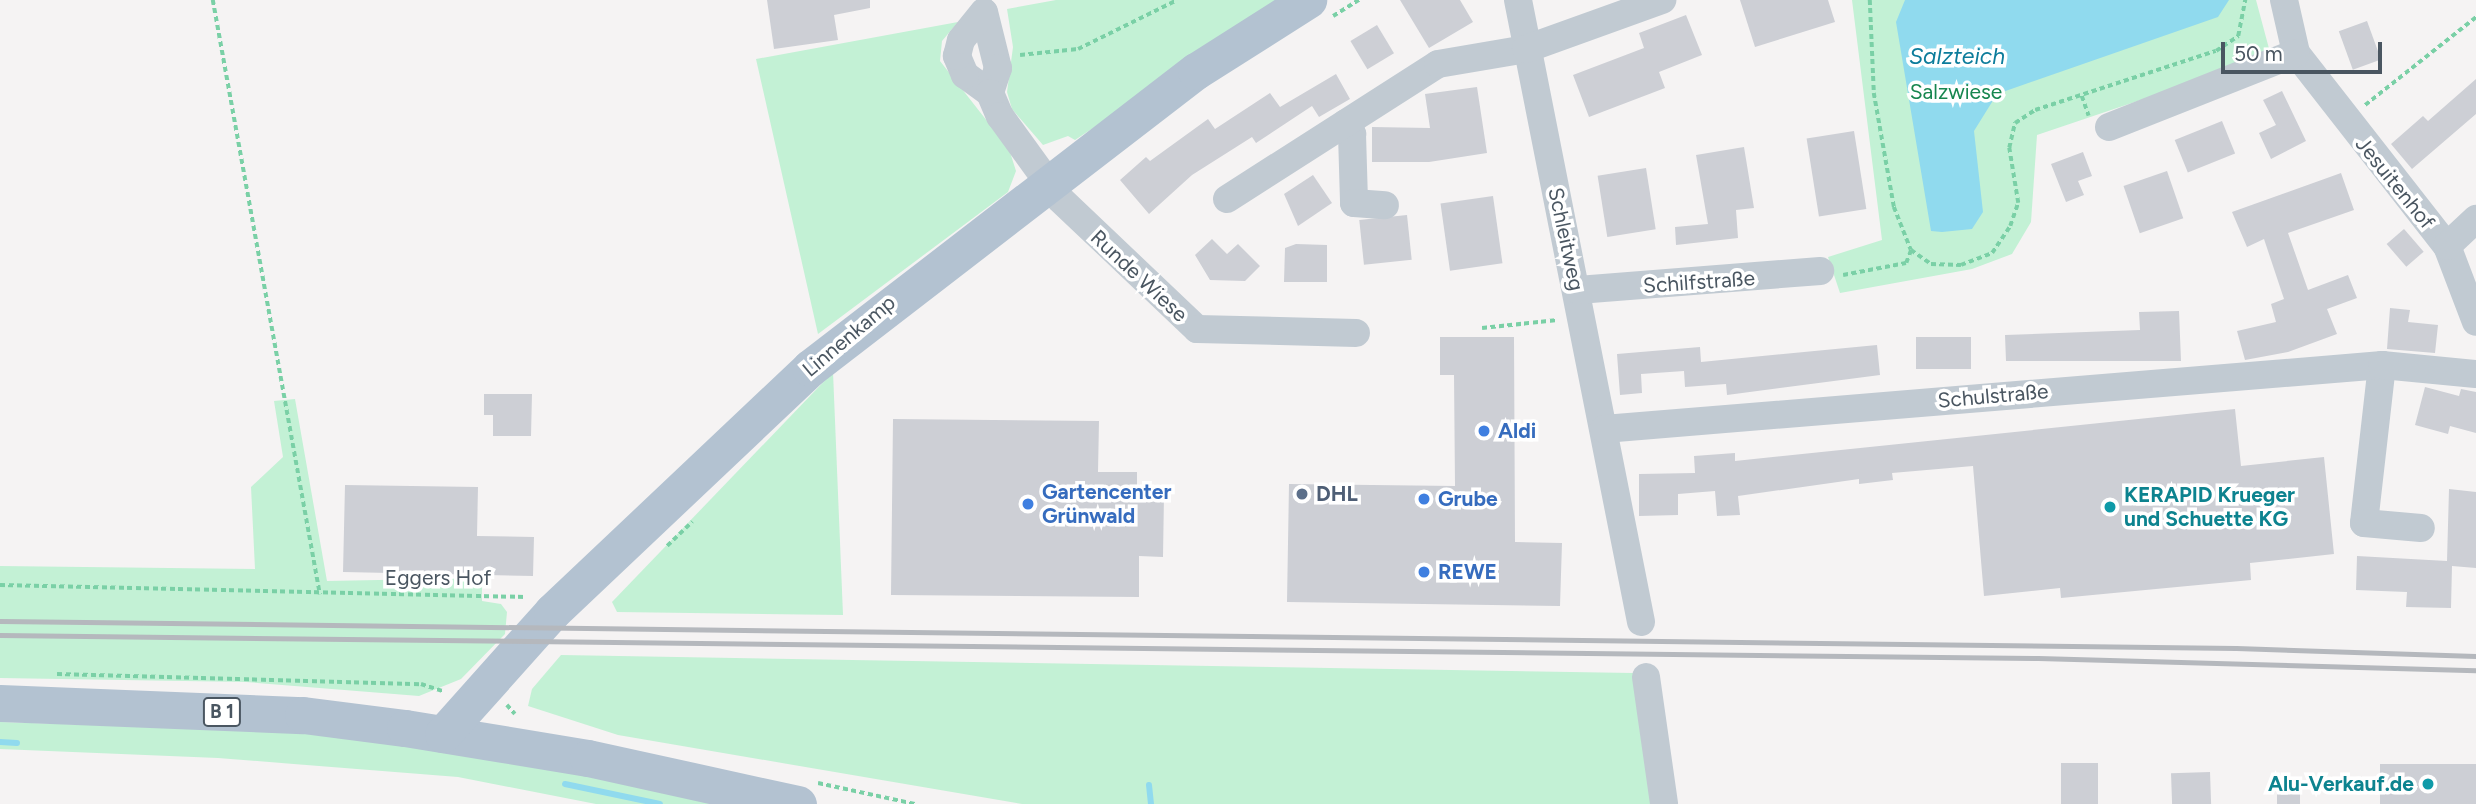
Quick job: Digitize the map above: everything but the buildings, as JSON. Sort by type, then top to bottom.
[{"type":"main road","name":"Linnenkamp","points":[[443,734],[470,699],[552,612],[810,368],[1047,182],[1196,71],[1308,0]]},
{"type":"main road","name":"B 1","points":[[0,703],[303,715],[588,758],[798,804]]},
{"type":"street","name":"Schleitweg","points":[[1518,0],[1578,290],[1581,318],[1641,622]]},
{"type":"street","points":[[1227,199],[1437,64],[1526,49],[1662,0]]},
{"type":"street","name":"Jesuitenhof","points":[[2284,0],[2295,53],[2344,121],[2447,246],[2476,322]]},
{"type":"street","points":[[985,6],[997,56],[990,93],[965,75],[957,56],[961,40],[985,6]]},
{"type":"street","points":[[2098,121],[2295,53]]},
{"type":"street","name":"Runde Wiese","points":[[990,93],[1000,116],[1047,182],[1098,239],[1196,329],[1356,333]]},
{"type":"street","points":[[1346,123],[1352,134],[1354,203],[1385,205]]},
{"type":"street","points":[[2447,246],[2476,219]]},
{"type":"street","name":"Schilfstraße","points":[[1578,290],[1820,271]]},
{"type":"street","points":[[2382,365],[2364,523],[2421,528]]},
{"type":"street","name":"Schulstraße","points":[[1604,429],[2382,365],[2476,374]]},
{"type":"street","points":[[1646,677],[1664,804]]},
{"type":"path","points":[[213,0],[320,594]]},
{"type":"path","points":[[997,56],[1079,49],[1177,0]]},
{"type":"path","points":[[1870,0],[1874,93],[1894,207],[1912,250],[1931,264],[1961,265],[1992,253],[2018,203],[2009,148],[2015,123],[2035,110],[2216,51],[2238,36],[2245,0]]},
{"type":"path","points":[[2344,121],[2476,18]]},
{"type":"path","points":[[2081,96],[2098,121]]},
{"type":"path","points":[[1820,271],[1871,273],[1906,263],[1912,250]]},
{"type":"path","points":[[1482,328],[1581,318]]},
{"type":"path","name":"Eggers Hof","points":[[0,585],[320,594],[506,593],[531,598],[552,612]]},
{"type":"path","points":[[54,674],[421,684],[515,714]]},
{"type":"green space","points":[[1056,0],[1286,0],[1075,140],[1068,136],[1043,145],[1012,109],[1007,92],[1013,47],[1007,9]]},
{"type":"green space","name":"Salzwiese","points":[[1852,0],[2256,0],[2271,56],[2037,135],[2031,222],[2012,254],[1972,269],[1840,293],[1828,257],[1882,240]]},
{"type":"green space","points":[[958,22],[942,41],[940,61],[1009,149],[1016,171],[1008,192],[818,334],[756,59]]},
{"type":"green space","points":[[833,372],[843,615],[617,612],[612,602]]},
{"type":"green space","points":[[295,399],[327,581],[482,578],[482,601],[501,604],[507,612],[505,634],[461,679],[419,696],[246,682],[0,678],[0,566],[255,569],[251,487],[283,457],[274,401]]},
{"type":"green space","points":[[561,655],[1633,673],[1651,804],[1022,804],[618,735],[528,706],[532,689]]},
{"type":"green space","points":[[0,722],[279,731],[457,749],[755,804],[596,804],[458,777],[218,758],[0,749]]},
{"type":"water","name":"Salzteich","points":[[1905,0],[2229,0],[2218,17],[1997,94],[1974,131],[1983,212],[1972,229],[1942,232],[1931,231],[1896,22]]},
{"type":"waterway","points":[[0,742],[17,743]]},
{"type":"waterway","points":[[565,784],[660,804]]},
{"type":"waterway","points":[[1149,785],[1151,804]]},
{"type":"railway","points":[[0,621],[2236,648],[2476,656]]},
{"type":"railway","points":[[0,635],[2038,658],[2476,670]]},
{"type":"place","name":"Aldi","points":[[1484,431]]},
{"type":"place","name":"DHL","points":[[1302,494]]},
{"type":"place","name":"Grube","points":[[1424,499]]},
{"type":"place","name":"Gartencenter Grünwald","points":[[1028,504]]},
{"type":"place","name":"KERAPID Krueger und Schuette KG","points":[[2110,507]]},
{"type":"place","name":"REWE","points":[[1424,572]]},
{"type":"place","name":"Alu-Verkauf.de","points":[[2428,784]]}]
